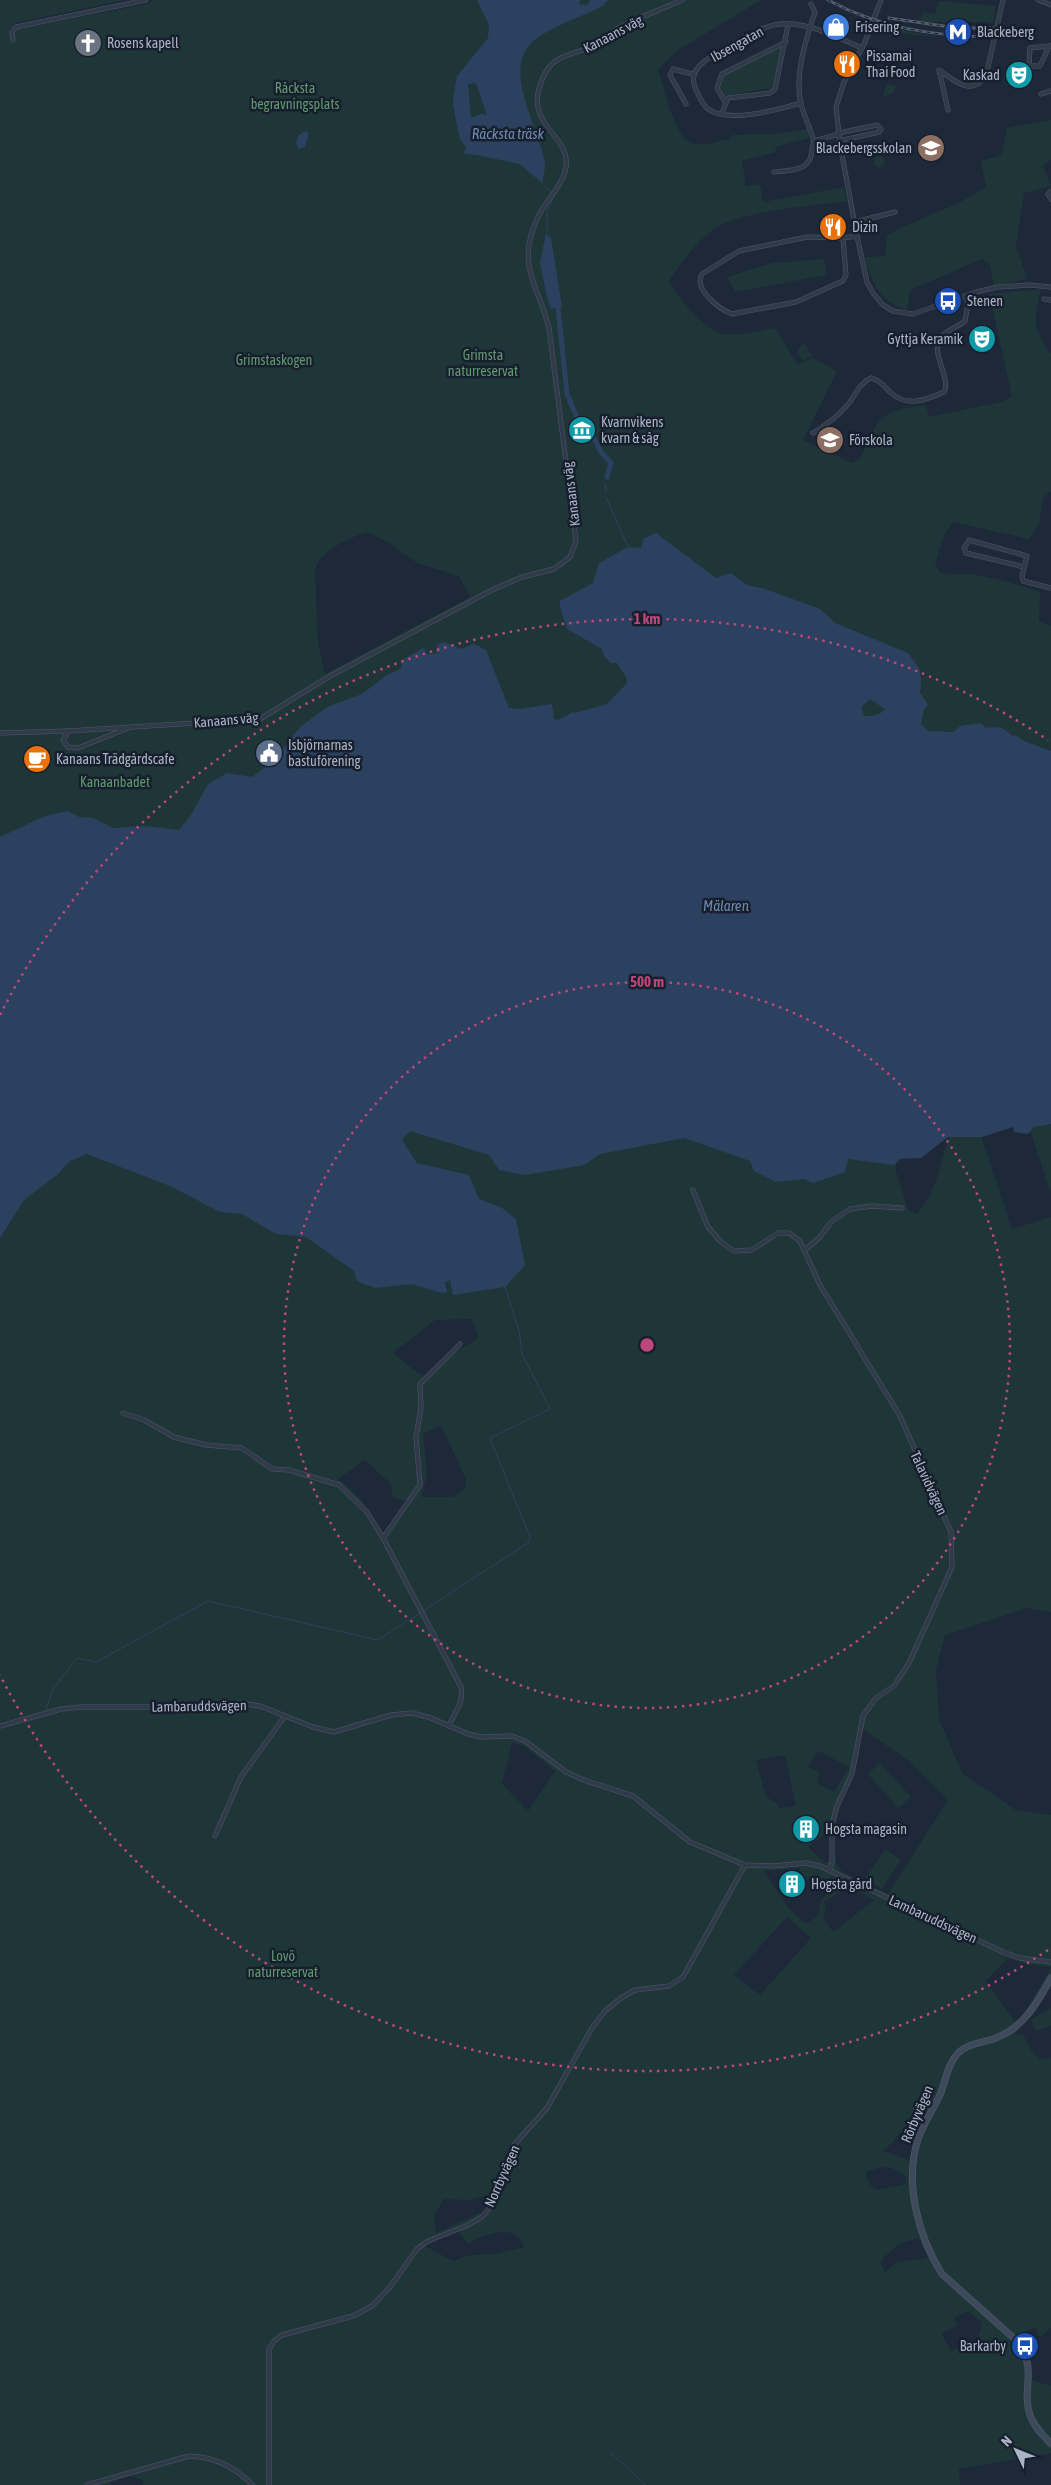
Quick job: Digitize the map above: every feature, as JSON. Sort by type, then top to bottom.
[{"type":"street","points":[[13,40],[12,32],[16,28],[146,0]]},
{"type":"street","name":"Kanaans väg","points":[[133,726],[78,748],[68,747],[63,740],[68,731],[133,726],[260,719],[330,676],[492,590],[522,577],[554,569],[570,557],[576,542],[549,328],[545,310],[529,273],[526,258],[538,218],[554,193],[565,170],[566,158],[564,149],[538,109],[537,96],[548,70],[557,60],[593,46],[620,27],[682,0]]},
{"type":"street","points":[[882,0],[862,48],[838,96],[836,118],[857,236],[867,282],[872,293],[883,305],[893,311],[913,314],[998,287],[1013,285],[1051,286]]},
{"type":"street","points":[[948,110],[939,70],[963,87],[970,88],[982,82],[986,76],[1004,0]]},
{"type":"street","points":[[1038,0],[1051,5]]},
{"type":"street","points":[[774,172],[794,170],[810,161],[814,141],[801,103],[800,73],[815,12],[811,4]]},
{"type":"street","name":"Ibsengatan","points":[[692,74],[703,63],[764,28],[788,25],[810,28],[862,48]]},
{"type":"street","name":"Ibsengatan","points":[[722,113],[728,98],[770,93],[775,89],[788,25]]},
{"type":"street","name":"Ibsengatan","points":[[725,102],[717,88],[722,74],[786,42]]},
{"type":"street","points":[[1050,46],[1040,66],[1030,66],[1030,48],[1050,46]]},
{"type":"street","points":[[686,104],[670,75],[673,69],[692,74],[692,80],[708,109],[722,113],[751,115],[801,103]]},
{"type":"street","points":[[1041,94],[1051,91]]},
{"type":"street","points":[[814,141],[877,124],[881,129],[879,132],[839,141]]},
{"type":"street","points":[[1051,191],[1048,194],[1051,198]]},
{"type":"street","points":[[855,222],[895,212]]},
{"type":"street","points":[[843,238],[845,278],[796,302],[732,314],[726,312],[699,286],[698,279],[702,274],[739,250],[807,237],[843,238],[857,236]]},
{"type":"street","points":[[813,433],[829,423],[849,403],[861,386],[871,378],[881,382],[899,399],[917,402],[944,392],[946,386],[938,344],[942,337],[964,321],[968,304],[966,296]]},
{"type":"street","points":[[1044,299],[1051,300]]},
{"type":"street","points":[[1024,567],[966,553],[964,548],[969,540],[1027,556],[1023,581],[1051,588]]},
{"type":"street","points":[[0,733],[68,731]]},
{"type":"street","name":"Talavidvägen","points":[[693,1190],[708,1228],[720,1241],[734,1251],[747,1252],[772,1236],[784,1233],[795,1236],[805,1250],[820,1285],[900,1416],[919,1464],[946,1519],[952,1544],[952,1567],[907,1667],[894,1686],[870,1704],[863,1716],[852,1774],[832,1824],[832,1862],[829,1870]]},
{"type":"street","points":[[805,1250],[820,1237],[832,1221],[850,1209],[872,1206],[902,1208]]},
{"type":"street","points":[[383,1538],[420,1485],[416,1437],[421,1407],[420,1384],[430,1371],[460,1344]]},
{"type":"street","points":[[123,1413],[144,1420],[174,1436],[206,1445],[242,1448],[272,1469],[288,1470],[340,1485],[367,1512],[383,1538],[461,1687],[463,1697],[461,1704],[449,1726]]},
{"type":"street","name":"Lambaruddsvägen","points":[[0,1726],[61,1709],[82,1707],[202,1707],[240,1702],[260,1706],[313,1727],[334,1732],[391,1715],[412,1713],[481,1737],[512,1736],[525,1741],[566,1772],[633,1796],[690,1842],[745,1865],[773,1866],[806,1863],[829,1870],[1004,1952],[1020,1958],[1051,1962]]},
{"type":"street","points":[[215,1836],[241,1777],[285,1716]]},
{"type":"street","name":"Norrbyvägen","points":[[269,2485],[269,2349],[274,2341],[282,2335],[353,2316],[372,2306],[390,2287],[416,2249],[428,2241],[466,2226],[489,2210],[513,2146],[547,2108],[592,2028],[605,2011],[635,1990],[669,1986],[683,1977],[745,1865]]},
{"type":"street","name":"Rörbyvägen","points":[[1051,1979],[1034,2006],[1016,2028],[995,2038],[965,2047],[957,2053],[949,2068],[941,2094],[919,2138],[912,2170],[913,2186],[922,2232],[938,2267],[1023,2350],[1030,2369],[1029,2413],[1033,2423],[1051,2444]]},
{"type":"street","points":[[87,2485],[189,2456],[207,2458],[224,2463],[253,2485]]},
{"type":"green space","name":"Grimsta naturreservat","points":[[0,0],[126,0],[15,23],[9,31],[147,4],[154,0],[761,0],[676,51],[658,70],[675,122],[686,139],[696,144],[730,139],[732,135],[773,134],[807,129],[810,138],[775,147],[776,152],[742,161],[746,186],[760,184],[763,202],[844,187],[847,201],[768,212],[725,223],[701,240],[686,256],[669,281],[693,313],[717,332],[736,334],[775,328],[797,364],[813,358],[837,371],[803,440],[852,463],[859,460],[876,425],[888,414],[926,405],[929,417],[1002,402],[1012,396],[989,294],[1041,289],[1036,316],[1037,330],[1051,354],[1051,491],[1043,498],[1039,524],[1029,539],[953,522],[943,537],[935,564],[940,572],[971,574],[1040,592],[1039,621],[1051,626],[1051,826],[0,926]],"holes":[[[366,532],[388,542],[417,563],[459,576],[470,597],[325,674],[318,642],[315,570],[318,563],[336,546]]]},
{"type":"green space","points":[[939,1],[996,6],[993,23],[919,21],[924,12],[935,14]]},
{"type":"green space","points":[[878,25],[942,38],[883,31],[881,34],[874,32]]},
{"type":"green space","points":[[781,45],[783,46],[772,88],[723,96],[719,88],[723,75]]},
{"type":"green space","points":[[887,84],[896,86],[894,93],[882,97]]},
{"type":"green space","points":[[1051,120],[1051,160],[1043,165],[1051,186],[1024,193],[1016,246],[1027,279],[994,286],[990,265],[982,259],[910,290],[907,310],[883,297],[870,275],[865,257],[885,256],[887,235],[962,201],[986,187],[981,161],[1001,155],[1007,128]]},
{"type":"green space","points":[[879,156],[885,162],[879,168],[873,162]]},
{"type":"green space","points":[[824,259],[827,275],[735,292],[727,277],[772,263]]},
{"type":"green space","points":[[802,344],[806,345],[812,356],[802,361],[797,351]]},
{"type":"green space","name":"Lovö naturreservat","points":[[1051,920],[1051,1194],[1024,1112],[981,1136],[1012,1229],[1051,1217],[1051,1612],[1027,1608],[945,1635],[936,1670],[939,1719],[962,1773],[1016,1810],[1051,1815],[1051,1967],[1026,1964],[1008,1958],[986,1981],[1015,2022],[1023,2015],[1051,1968],[1051,1982],[1034,2014],[1028,2014],[1015,2034],[1018,2036],[1023,2034],[1030,2049],[1040,2059],[1051,2058],[1051,2328],[1040,2337],[1035,2327],[1014,2337],[1029,2356],[1032,2367],[1032,2380],[1051,2386],[1051,2453],[959,2469],[960,2485],[143,2485],[143,2480],[132,2476],[110,2482],[110,2485],[0,2485],[0,1015]],"holes":[[[963,1113],[949,1136],[937,1178],[924,1206],[917,1214],[908,1210],[896,1171],[897,1140]],[[713,1132],[714,1148],[684,1138]],[[471,1319],[479,1338],[438,1362],[423,1377],[393,1353],[435,1320]],[[441,1426],[466,1479],[465,1488],[453,1497],[421,1497],[427,1474],[423,1434]],[[365,1460],[391,1484],[393,1498],[408,1501],[385,1532],[381,1533],[369,1510],[338,1479]],[[863,1729],[909,1761],[948,1800],[888,1894],[842,1872],[836,1862],[832,1840],[840,1802],[854,1773]],[[512,1743],[524,1746],[555,1771],[528,1811],[502,1784]],[[818,1751],[849,1767],[834,1792],[817,1783],[820,1773],[808,1767]],[[785,1755],[796,1806],[779,1808],[777,1803],[766,1797],[756,1760]],[[829,1831],[831,1861],[825,1863],[808,1847]],[[799,1868],[807,1880],[816,1875],[832,1891],[821,1899],[818,1915],[807,1924],[790,1910],[764,1871]],[[854,1889],[874,1900],[833,1932],[823,1918],[826,1906],[823,1902],[842,1891]],[[787,1917],[811,1938],[760,1995],[734,1975]],[[916,2127],[919,2129],[910,2160],[883,2151],[894,2141],[899,2133]],[[883,2167],[892,2168],[905,2176],[906,2184],[877,2190],[871,2186],[866,2177],[867,2171]],[[485,2196],[490,2199],[486,2210],[436,2233],[434,2215],[444,2199],[468,2200]],[[475,2222],[459,2232],[468,2243],[491,2234],[507,2232],[514,2234],[520,2239],[524,2247],[495,2254],[470,2255],[453,2261],[425,2246]],[[919,2238],[928,2258],[897,2262],[885,2272],[881,2262],[883,2258],[900,2243]],[[967,2311],[982,2322],[978,2339],[951,2351],[942,2335],[944,2331],[957,2326],[954,2318]]]},
{"type":"green space","points":[[880,1763],[911,1797],[898,1808],[868,1774]]},
{"type":"green space","points":[[885,1849],[901,1860],[882,1889],[865,1879]]},
{"type":"green space","points":[[1051,2008],[1051,2026],[1036,2031],[1031,2019]]},
{"type":"water","name":"Råcksta träsk","points":[[477,0],[580,0],[579,4],[588,5],[590,0],[608,0],[603,6],[554,28],[537,38],[523,55],[520,70],[522,86],[545,164],[542,183],[520,164],[464,154],[466,147],[460,139],[453,104],[457,76],[488,38],[489,25]],"holes":[[[476,83],[487,115],[481,114],[471,118],[468,84]]]},
{"type":"water","points":[[305,131],[309,133],[305,147],[299,149],[296,144],[298,136]]},
{"type":"water","points":[[546,234],[551,238],[562,307],[551,309],[540,262]]},
{"type":"water","name":"Mälaren","points":[[656,533],[716,578],[731,573],[747,585],[765,589],[820,609],[835,623],[908,653],[919,668],[921,679],[920,693],[928,705],[924,709],[921,724],[928,731],[954,732],[960,726],[981,723],[985,728],[997,727],[1003,729],[1012,736],[1016,735],[1024,741],[1051,751],[1051,1124],[1034,1127],[1028,1134],[1014,1132],[1013,1127],[982,1137],[948,1137],[921,1158],[900,1159],[894,1165],[848,1159],[845,1172],[813,1183],[804,1179],[776,1182],[754,1171],[750,1161],[684,1138],[600,1154],[584,1165],[525,1175],[499,1170],[489,1155],[410,1131],[402,1140],[417,1163],[469,1175],[479,1199],[502,1208],[516,1219],[525,1265],[505,1287],[453,1295],[450,1280],[445,1282],[447,1292],[442,1293],[412,1284],[375,1288],[357,1281],[354,1271],[306,1237],[276,1234],[242,1214],[220,1212],[170,1186],[87,1154],[70,1161],[57,1175],[24,1200],[0,1238],[0,837],[45,816],[68,811],[79,817],[93,818],[113,828],[145,826],[179,830],[191,815],[208,784],[227,773],[252,777],[275,760],[300,727],[327,707],[362,694],[387,675],[402,668],[401,661],[423,648],[427,654],[436,654],[437,645],[443,642],[461,649],[474,644],[486,650],[509,708],[519,709],[552,704],[554,719],[558,720],[573,712],[607,704],[627,683],[626,677],[617,663],[611,663],[604,656],[602,649],[567,629],[560,601],[593,583],[599,563],[628,547],[641,548],[643,539]],"holes":[[[870,699],[885,709],[873,716],[864,716],[861,707]]]},
{"type":"waterway","points":[[542,183],[554,196],[547,210],[547,236]]},
{"type":"waterway","points":[[558,308],[567,394],[581,427]]},
{"type":"waterway","points":[[590,430],[601,452],[611,463],[607,477]]},
{"type":"waterway","points":[[605,483],[606,491]]},
{"type":"waterway","points":[[606,497],[628,547]]},
{"type":"waterway","points":[[424,1610],[528,1543],[530,1537],[490,1438],[550,1409],[522,1354],[519,1331],[505,1287]]},
{"type":"waterway","points":[[46,1709],[53,1689],[77,1658],[96,1662],[208,1601],[378,1640],[420,1613]]},
{"type":"waterway","points":[[611,2453],[646,2485]]},
{"type":"railway","points":[[828,0],[847,10],[907,29],[949,35],[991,37]]},
{"type":"railway","points":[[889,18],[957,28],[993,28]]},
{"type":"place","name":"Frisering","points":[[836,27]]},
{"type":"place","name":"Blackeberg","points":[[958,32]]},
{"type":"place","name":"Rosens kapell","points":[[88,43]]},
{"type":"place","name":"Pissamai Thai Food","points":[[847,64]]},
{"type":"place","name":"Kaskad","points":[[1019,75]]},
{"type":"place","name":"Blackebergsskolan","points":[[931,148]]},
{"type":"place","name":"Dizin","points":[[833,227]]},
{"type":"place","name":"Stenen","points":[[948,301]]},
{"type":"place","name":"Gyttja Keramik","points":[[982,339]]},
{"type":"place","name":"Kvarnvikens kvarn & såg","points":[[582,430]]},
{"type":"place","name":"Förskola","points":[[830,440]]},
{"type":"place","name":"Isbjörnarnas bastuförening","points":[[269,753]]},
{"type":"place","name":"Kanaans Trädgårdscafe","points":[[37,759]]},
{"type":"place","name":"Hogsta magasin","points":[[806,1829]]},
{"type":"place","name":"Hogsta gård","points":[[792,1884]]},
{"type":"place","name":"Barkarby","points":[[1025,2346]]},
{"type":"park label","name":"Råcksta begravningsplats","points":[[295,96]]},
{"type":"park label","name":"Grimstaskogen","points":[[274,360]]},
{"type":"park label","name":"Kanaanbadet","points":[[115,782]]}]
